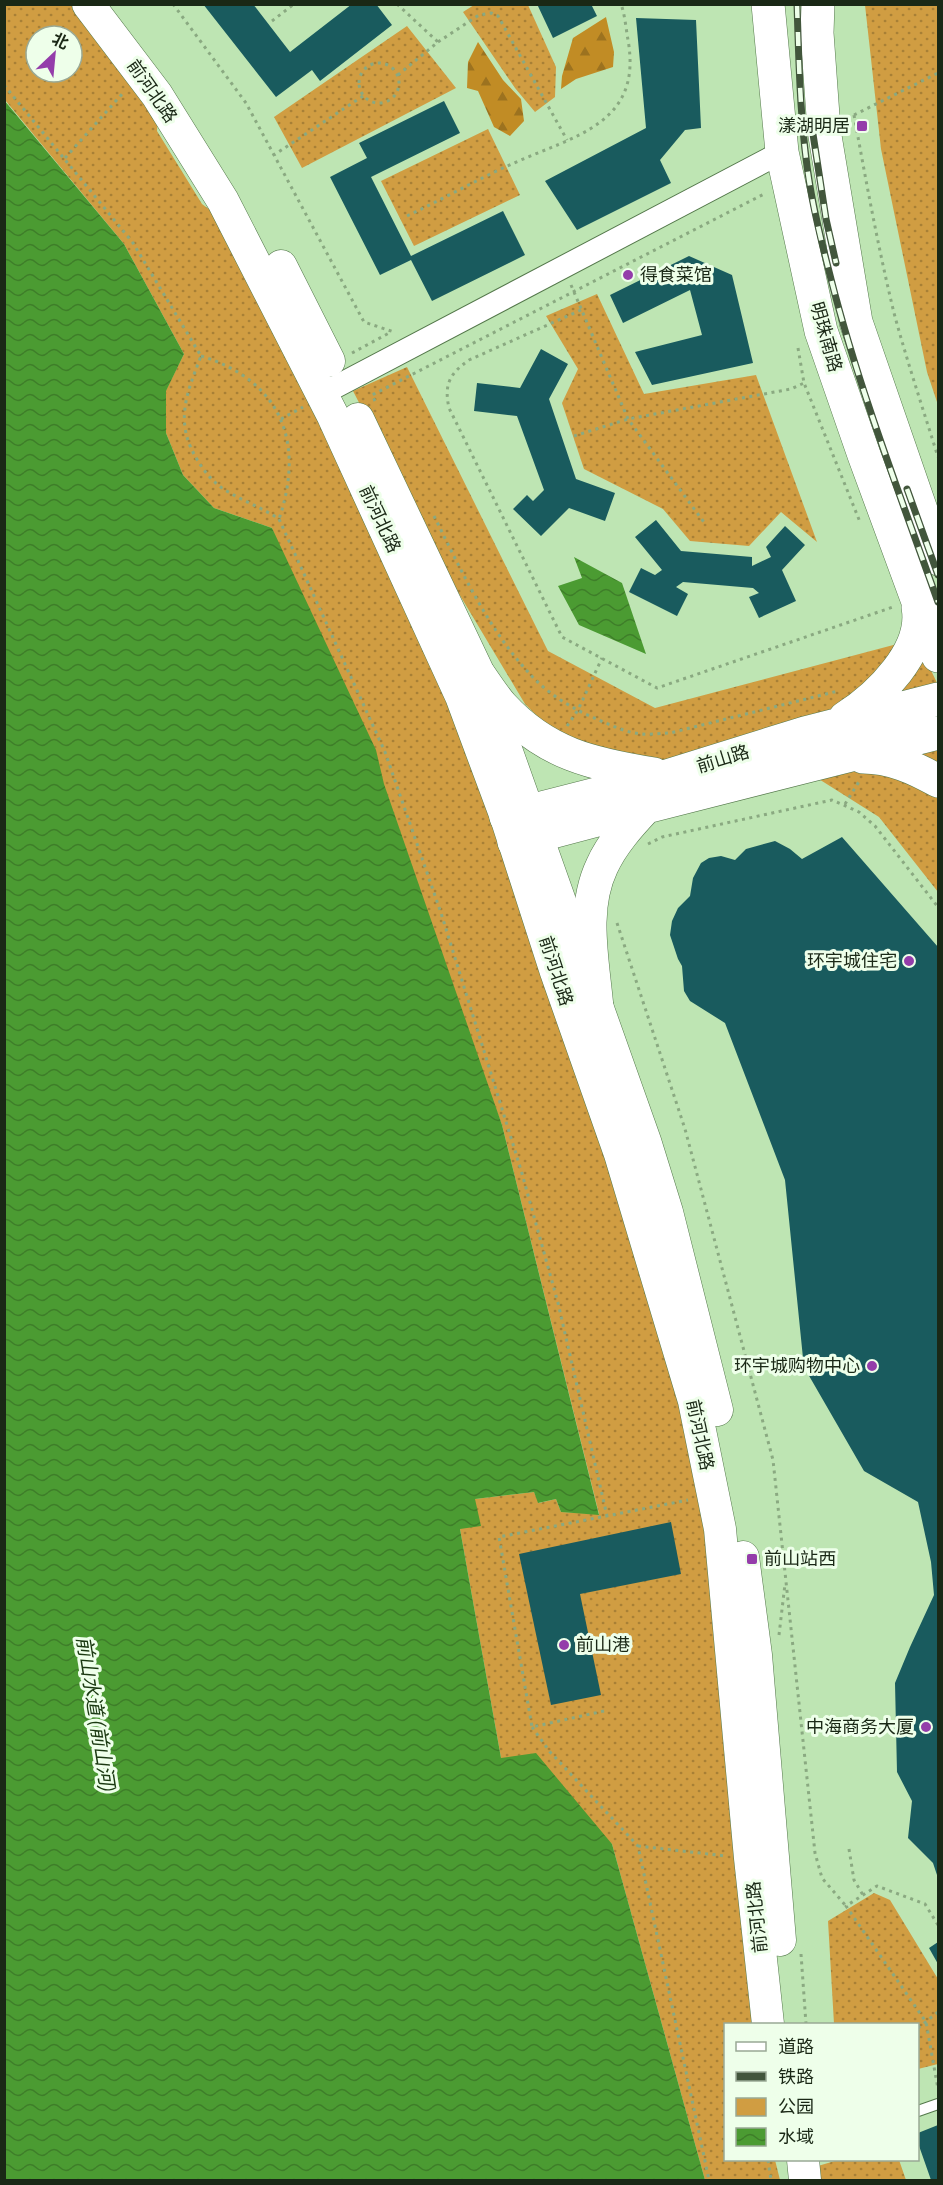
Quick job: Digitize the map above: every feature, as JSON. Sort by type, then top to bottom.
[{"type":"main road","name":"前河北路","points":[[88,4],[157,95],[224,201],[521,826],[597,1008],[668,1212],[711,1387],[735,1497],[756,1655],[788,2023]]},
{"type":"main road","name":"前河北路","points":[[115,4],[228,170],[306,313],[317,395],[480,676],[521,826],[556,972],[620,1154],[694,1401],[720,1529],[750,1858],[768,2023]]},
{"type":"main road","name":"明珠南路","points":[[768,4],[773,157],[809,334],[902,606],[939,656]]},
{"type":"main road","name":"明珠南路","points":[[818,4],[817,33],[824,130],[856,322],[939,559]]},
{"type":"main road","points":[[809,334],[856,322]]},
{"type":"main road","points":[[830,727],[875,695],[905,659],[918,633],[920,617],[902,606]]},
{"type":"main road","points":[[480,676],[501,705],[526,729],[553,747],[595,763],[667,776]]},
{"type":"main road","name":"前山路","points":[[521,826],[667,776],[830,727],[939,699]]},
{"type":"main road","name":"前山路","points":[[521,826],[646,807],[939,733]]},
{"type":"main road","points":[[843,758],[874,757],[903,763],[939,781]]},
{"type":"main road","points":[[597,1008],[589,925],[592,894],[601,867],[614,844],[646,807]]},
{"type":"main road","points":[[783,2161],[785,2181]]},
{"type":"main road","points":[[803,2161],[806,2181]]},
{"type":"street","points":[[317,395],[773,157]]},
{"type":"lane","points":[[919,2111],[939,2104]]},
{"type":"path","points":[[173,4],[246,103],[364,322],[398,334]]},
{"type":"path","points":[[272,21],[294,4]]},
{"type":"path","points":[[397,4],[438,42]]},
{"type":"path","points":[[407,216],[513,164],[596,127],[616,107],[629,81],[631,58],[621,4]]},
{"type":"path","points":[[398,75],[438,42],[479,15],[491,13],[498,16],[568,140]]},
{"type":"path","points":[[376,63],[389,66],[398,75],[399,88],[393,99],[374,103],[363,96],[360,90],[360,76],[369,66],[376,63]]},
{"type":"path","points":[[824,130],[939,73]]},
{"type":"path","points":[[4,85],[133,243],[201,356],[232,368],[252,381],[269,400],[280,419],[291,458],[286,499],[279,519]]},
{"type":"path","points":[[64,158],[125,91]]},
{"type":"path","points":[[274,155],[363,96]]},
{"type":"path","points":[[854,115],[872,213],[894,311],[912,377],[939,457]]},
{"type":"path","points":[[377,406],[372,395],[770,191],[773,157]]},
{"type":"path","points":[[563,267],[628,419],[706,525]]},
{"type":"path","points":[[581,310],[469,360],[457,368],[449,381],[446,394],[449,408],[562,637],[657,688],[902,606]]},
{"type":"path","points":[[350,354],[392,332]]},
{"type":"path","points":[[809,334],[804,383],[863,531]]},
{"type":"path","points":[[201,356],[185,399],[183,425],[189,446],[206,472],[221,488],[265,509],[279,519],[385,752],[441,913],[520,1170],[558,1303],[607,1516]]},
{"type":"path","points":[[573,436],[628,419],[791,389],[804,383]]},
{"type":"path","points":[[280,419],[317,395]]},
{"type":"path","points":[[431,511],[468,584],[501,638],[529,674],[578,710],[617,728],[642,734],[670,733],[841,690]]},
{"type":"path","points":[[553,747],[578,710],[602,658]]},
{"type":"path","points":[[648,844],[662,837],[832,800],[859,812],[875,826],[939,907]]},
{"type":"path","points":[[617,915],[617,924],[685,1129],[773,1460],[815,1853],[822,1878],[846,1906],[926,2022],[939,2088]]},
{"type":"path","points":[[709,2181],[638,1846],[550,1752],[532,1727],[499,1537],[694,1499],[714,1498]]},
{"type":"path","points":[[532,1727],[604,1711]]},
{"type":"path","points":[[638,1846],[750,1858]]},
{"type":"path","points":[[849,1849],[854,1880],[863,1895]]},
{"type":"path","points":[[846,1906],[877,1886],[925,1904],[939,1925]]},
{"type":"path","points":[[919,2027],[939,2012]]},
{"type":"path","points":[[768,2161],[771,2181]]},
{"type":"green space","points":[[4,5],[98,5],[159,95],[157,131],[202,204],[242,234],[478,700],[704,1454],[761,2023],[724,2023],[724,2161],[775,2161],[780,2180],[705,2180],[612,1844],[501,1758],[460,1529],[475,1499],[534,1492],[539,1503],[556,1499],[561,1512],[599,1514],[502,1125],[272,528],[214,508],[183,475],[166,433],[166,390],[184,354],[124,244],[5,100]]},
{"type":"green space","points":[[474,5],[528,5],[556,67],[555,97],[535,112],[515,88],[463,12]]},
{"type":"green space","points":[[865,5],[938,5],[938,405],[927,372],[881,149]]},
{"type":"green space","points":[[606,17],[614,52],[613,67],[576,79],[561,89],[562,76],[573,38]]},
{"type":"green space","points":[[407,26],[456,88],[302,168],[274,117]]},
{"type":"green space","points":[[478,42],[503,80],[521,99],[524,121],[510,136],[494,127],[478,91],[467,88],[468,62]]},
{"type":"green space","points":[[488,129],[520,195],[414,246],[381,181]]},
{"type":"green space","points":[[597,294],[644,394],[756,375],[817,542],[781,512],[749,546],[690,541],[663,509],[584,469],[562,403],[578,369],[546,316]]},
{"type":"green space","points":[[407,367],[548,651],[655,708],[916,639],[938,685],[664,761],[590,747],[555,734],[525,704],[449,577],[353,391]]},
{"type":"green space","points":[[938,743],[938,892],[879,817],[814,776]]},
{"type":"green space","points":[[874,1893],[890,1900],[938,1979],[938,2064],[919,2069],[919,2023],[834,2023],[828,1921]]},
{"type":"green space","points":[[835,2161],[899,2161],[906,2180],[821,2180],[818,2166]]},
{"type":"water","name":"前山水道 (前山河)","points":[[4,100],[124,244],[184,354],[166,391],[166,433],[183,475],[214,508],[272,528],[376,750],[384,784],[502,1125],[599,1515],[561,1512],[556,1499],[538,1503],[534,1492],[475,1499],[481,1526],[460,1529],[501,1758],[536,1753],[612,1844],[705,2180],[5,2180]]},
{"type":"water","points":[[574,557],[622,583],[646,654],[579,625],[558,586],[582,578]]},
{"type":"building","points":[[203,4],[253,4],[290,52],[352,4],[376,4],[392,25],[320,81],[312,70],[276,97]]},
{"type":"building","points":[[537,4],[591,4],[597,16],[553,38]]},
{"type":"building","points":[[636,18],[696,20],[701,128],[685,130],[660,160],[671,183],[577,230],[545,181],[646,128]]},
{"type":"building","points":[[444,101],[460,133],[371,177],[411,256],[503,211],[525,255],[432,301],[411,260],[380,275],[330,177],[367,158],[359,143]]},
{"type":"building","points":[[689,256],[732,275],[753,363],[652,385],[635,352],[702,335],[690,290],[623,323],[610,295]]},
{"type":"building","points":[[541,349],[568,364],[549,399],[576,479],[615,493],[605,521],[569,508],[541,536],[513,509],[527,495],[533,501],[544,490],[517,416],[474,411],[477,383],[520,388]]},
{"type":"building","points":[[656,520],[681,551],[752,557],[752,566],[771,557],[766,547],[785,526],[805,545],[782,570],[796,601],[759,618],[749,597],[759,593],[753,588],[683,582],[676,587],[688,594],[677,616],[629,592],[641,568],[655,575],[662,570],[635,537]]},
{"type":"building","name":"环宇城购物中心","points":[[842,837],[938,947],[938,1878],[933,1863],[908,1838],[912,1801],[897,1772],[895,1683],[934,1595],[931,1562],[918,1502],[864,1471],[808,1374],[803,1358],[785,1180],[725,1023],[690,1001],[684,991],[682,966],[670,935],[672,921],[678,908],[690,896],[693,878],[701,863],[709,858],[721,856],[735,860],[746,849],[775,841],[802,859]]},
{"type":"building","name":"前山港","points":[[671,1522],[681,1574],[580,1594],[601,1695],[551,1705],[519,1554]]},
{"type":"building","points":[[938,1942],[938,1964],[929,1948]]},
{"type":"building","points":[[938,2125],[938,2180],[931,2180],[919,2146],[919,2133]]},
{"type":"railway","points":[[797,4],[804,141],[819,232],[842,320],[867,401],[938,602]]},
{"type":"railway","points":[[811,121],[826,219],[836,263]]},
{"type":"railway","points":[[907,489],[938,575]]},
{"type":"place","name":"漾湖明居","points":[[862,126]]},
{"type":"place","name":"得食菜馆","points":[[628,275]]},
{"type":"place","name":"环宇城住宅","points":[[909,961]]},
{"type":"place","name":"环宇城购物中心","points":[[872,1366]]},
{"type":"place","name":"前山站西","points":[[752,1559]]},
{"type":"place","name":"前山港","points":[[564,1645]]},
{"type":"place","name":"中海商务大厦","points":[[926,1727]]}]
